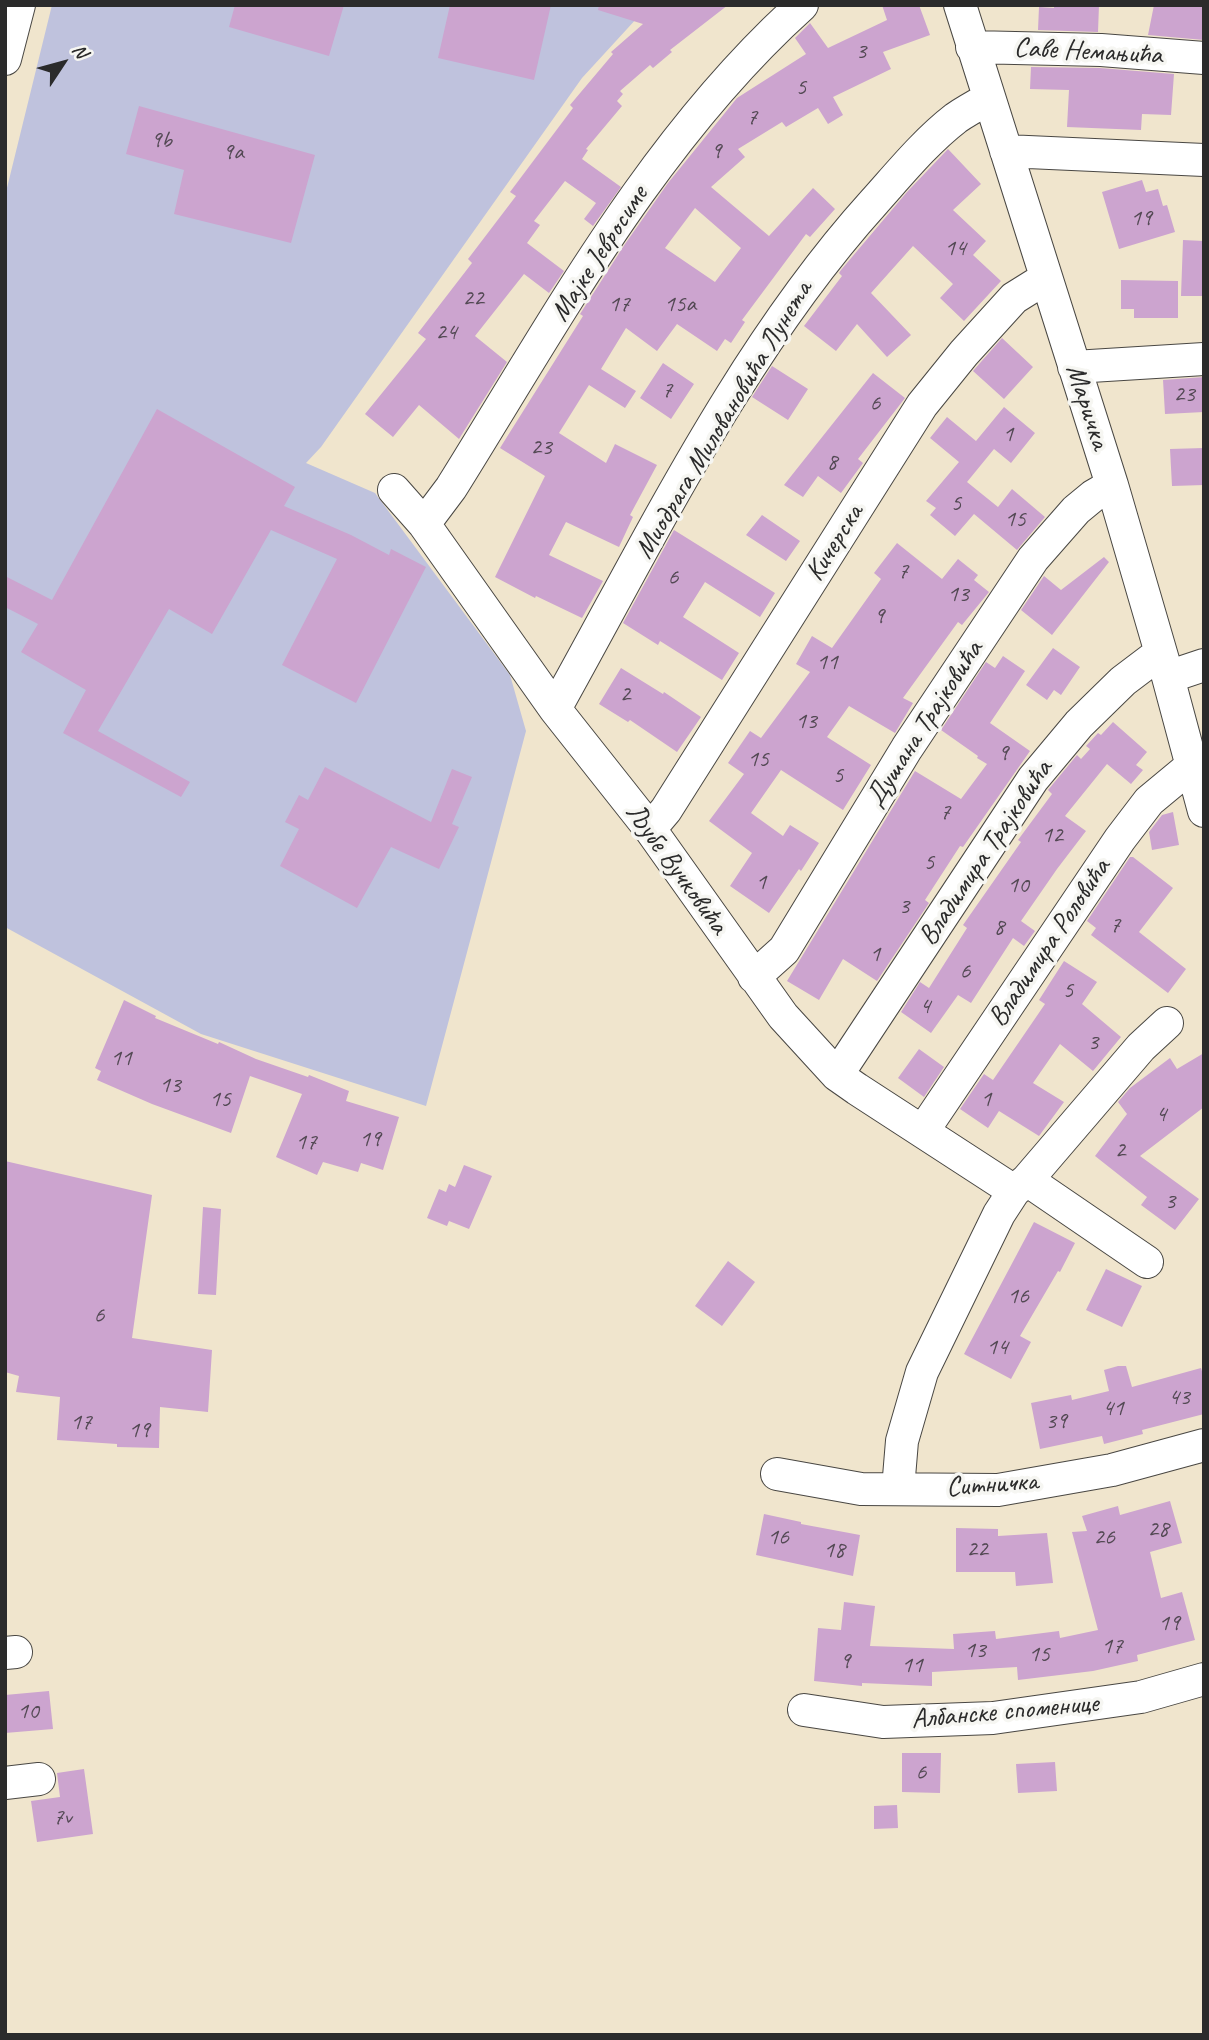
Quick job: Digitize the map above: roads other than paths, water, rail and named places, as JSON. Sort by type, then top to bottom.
[{"type":"street","points":[[5,60],[19,5]]},
{"type":"street","name":"Мајке Јевросиме","points":[[424,524],[451,488],[603,244],[677,139],[764,40],[802,5]]},
{"type":"street","name":"Маричка","points":[[960,5],[1112,485],[1204,811]]},
{"type":"street","name":"Саве Немањића","points":[[972,47],[1101,50],[1204,58]]},
{"type":"street","name":"Миодрага Миловановића Лунета","points":[[555,709],[711,429],[810,278],[855,223],[917,155],[956,118],[988,99]]},
{"type":"street","points":[[1006,151],[1204,160]]},
{"type":"street","name":"Кичерска","points":[[650,829],[666,810],[922,405],[1014,298],[1046,278]]},
{"type":"street","points":[[1074,367],[1204,359]]},
{"type":"street","name":"Душана Трајковића","points":[[754,977],[784,950],[907,748],[1033,559],[1076,510],[1112,485]]},
{"type":"street","name":"Љубе Вучковића","points":[[394,491],[424,524],[555,709],[650,829],[754,977],[797,1033],[837,1074],[923,1131],[1020,1185],[1147,1262]]},
{"type":"street","points":[[1164,665],[1204,666]]},
{"type":"street","name":"Владимира Трајковића","points":[[837,1074],[1033,779],[1079,724],[1123,681],[1164,665]]},
{"type":"street","name":"Владимира Роловића","points":[[923,1131],[1120,839],[1149,801],[1191,767]]},
{"type":"street","points":[[898,1489],[902,1441],[922,1372],[999,1214],[1020,1185],[1141,1047],[1167,1023]]},
{"type":"street","name":"Ситничка","points":[[777,1474],[861,1489],[998,1490],[1112,1470],[1204,1445]]},
{"type":"street","name":"Албанске споменице","points":[[804,1710],[883,1722],[993,1718],[1141,1697],[1204,1679]]},
{"type":"street","points":[[5,1783],[39,1779]]}]
